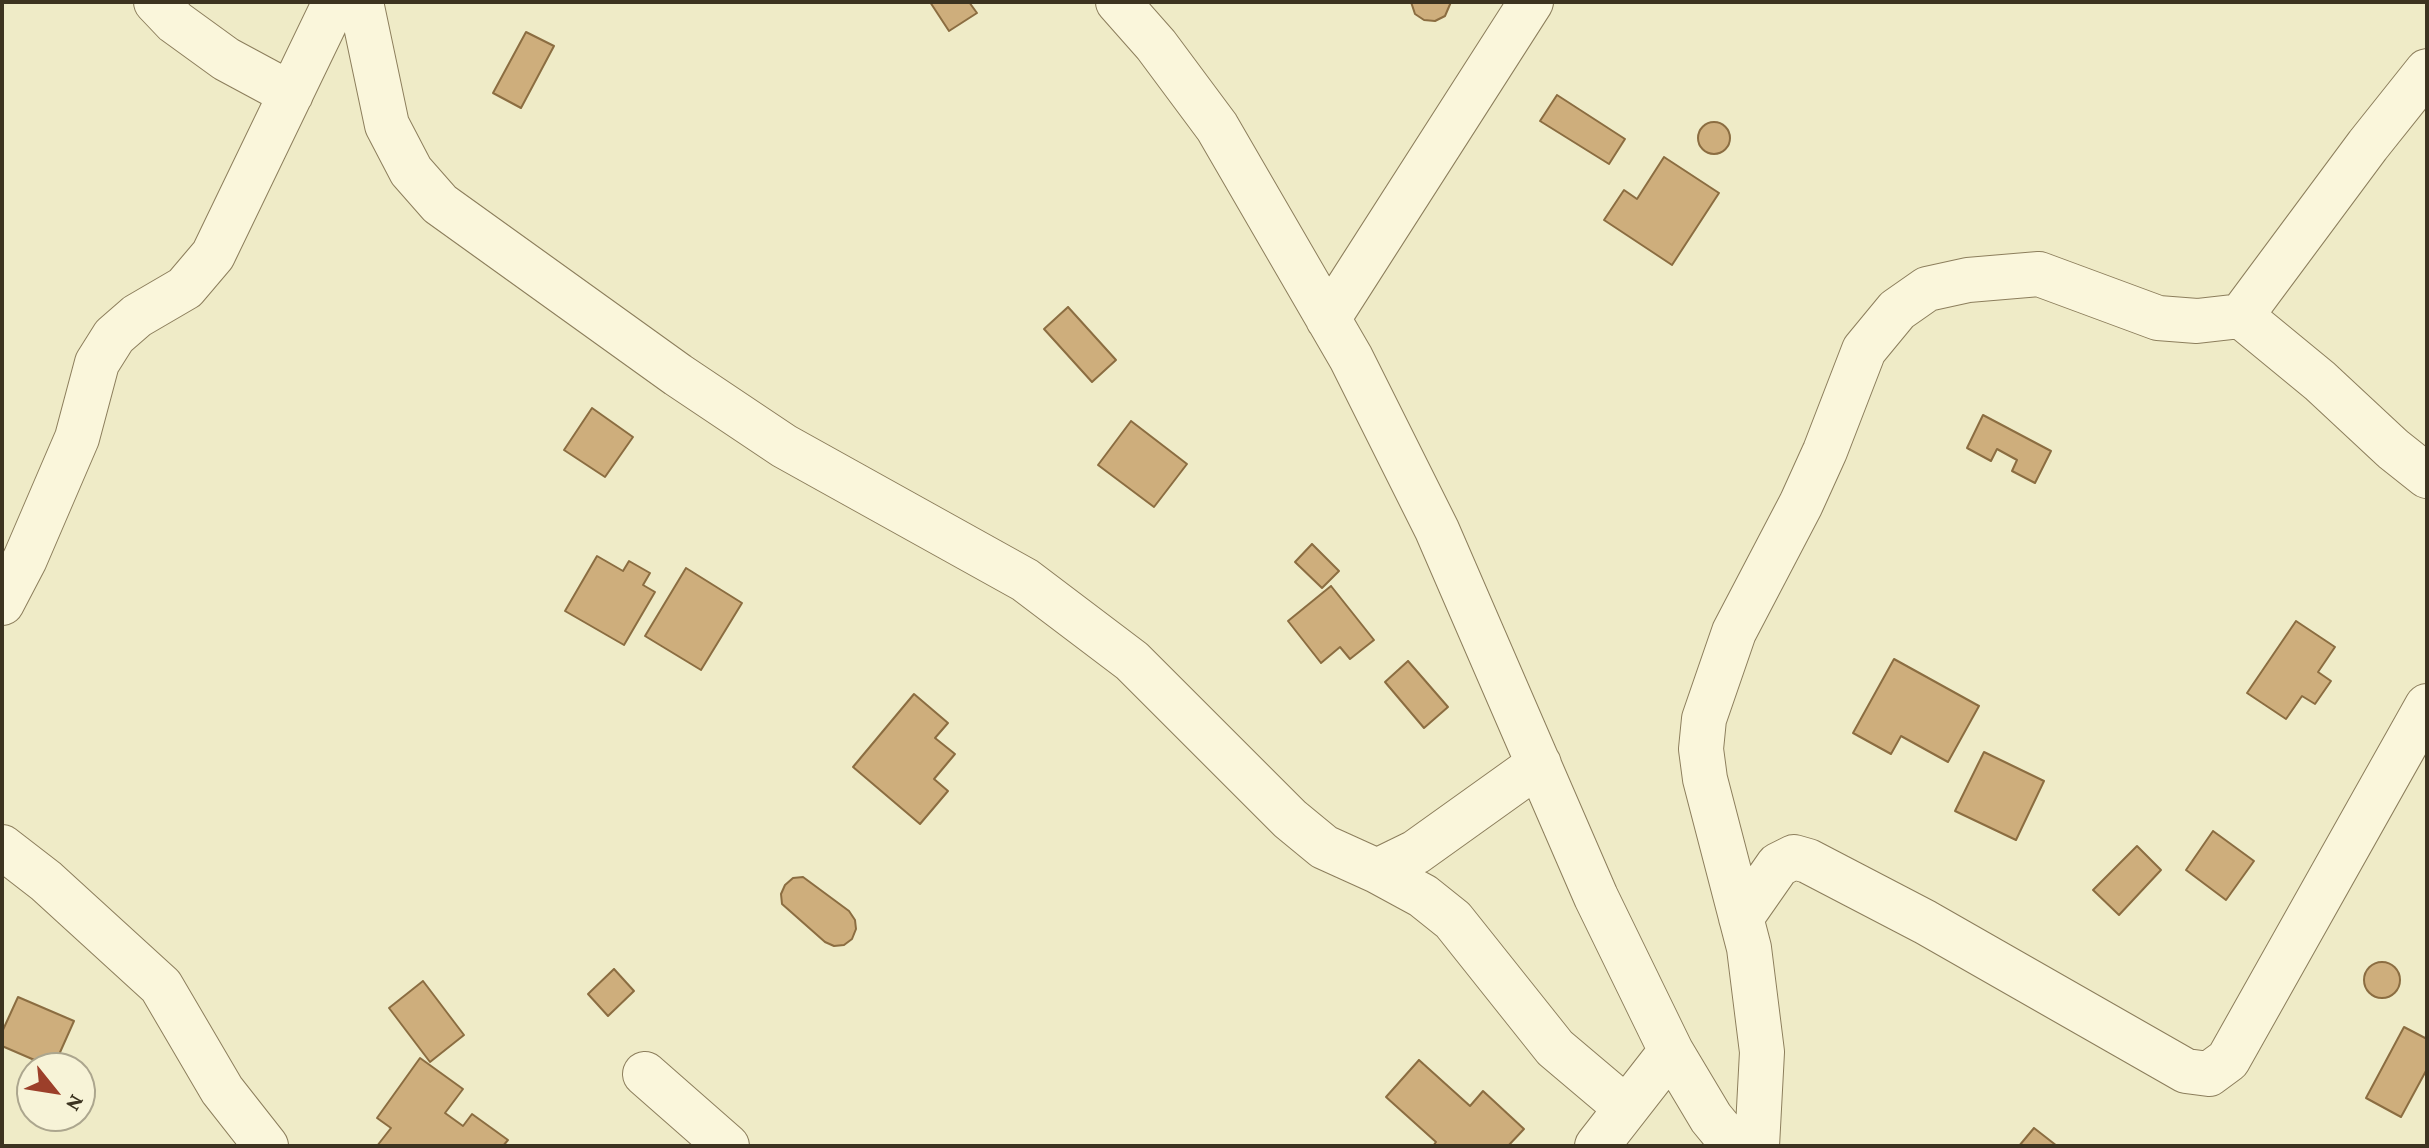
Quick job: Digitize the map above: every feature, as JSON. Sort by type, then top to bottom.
[{"type":"street","points":[[156,2],[175,22],[216,52],[291,94]]},
{"type":"street","points":[[2,603],[25,559],[77,438],[97,363],[114,336],[137,316],[185,288],[213,255],[335,2]]},
{"type":"street","points":[[361,2],[387,125],[411,171],[440,204],[678,375],[784,446],[1025,580],[1132,661],[1290,819],[1324,847],[1423,896],[1453,920],[1555,1048],[1626,1108]]},
{"type":"street","points":[[1118,2],[1156,45],[1217,127],[1351,358],[1437,530],[1596,897],[1671,1051],[1711,1118],[1734,1146]]},
{"type":"street","points":[[1328,319],[1531,2]]},
{"type":"street","points":[[2241,316],[2427,71]]},
{"type":"street","points":[[1757,1146],[1762,1052],[1749,948],[1705,779],[1701,749],[1704,719],[1734,632],[1813,478],[1864,350],[1897,310],[1927,289],[1968,280],[2039,274],[2158,318],[2197,321],[2241,316],[2427,476]]},
{"type":"street","points":[[1741,918],[1778,865],[1794,857],[1808,861],[1925,922],[2186,1071],[2209,1074],[2228,1060],[2427,706]]},
{"type":"street","points":[[1377,871],[1416,852],[1539,764]]},
{"type":"street","points":[[2,847],[46,881],[161,986],[222,1090],[266,1146]]},
{"type":"street","points":[[1597,1146],[1671,1051]]},
{"type":"street","points":[[645,1074],[727,1146]]},
{"type":"building","points":[[930,2],[969,2],[977,13],[949,31]]},
{"type":"building","points":[[1411,2],[1451,2],[1445,16],[1435,21],[1424,20],[1415,14]]},
{"type":"building","points":[[526,32],[554,46],[521,108],[493,93]]},
{"type":"building","points":[[1557,95],[1625,139],[1609,164],[1540,121]]},
{"type":"building","points":[[1714,122],[1725,127],[1730,138],[1725,149],[1714,154],[1703,149],[1698,138],[1703,127]]},
{"type":"building","points":[[1664,157],[1719,193],[1672,265],[1604,220],[1624,190],[1637,199]]},
{"type":"building","points":[[1068,307],[1116,360],[1092,382],[1044,329]]},
{"type":"building","points":[[592,408],[633,437],[605,477],[564,450]]},
{"type":"building","points":[[1983,415],[2051,451],[2035,483],[2012,471],[2017,460],[1997,449],[1991,461],[1967,448]]},
{"type":"building","points":[[1131,421],[1187,464],[1154,507],[1098,465]]},
{"type":"building","points":[[1312,544],[1339,571],[1322,588],[1295,562]]},
{"type":"building","points":[[597,556],[623,571],[629,561],[650,573],[643,585],[655,592],[624,645],[565,611]]},
{"type":"building","points":[[686,568],[742,603],[701,670],[645,636]]},
{"type":"building","points":[[1331,586],[1374,640],[1350,659],[1340,647],[1321,663],[1288,621]]},
{"type":"building","points":[[2296,621],[2335,647],[2318,672],[2331,681],[2315,704],[2302,696],[2286,719],[2247,693]]},
{"type":"building","points":[[1894,659],[1979,706],[1948,762],[1901,736],[1891,754],[1853,733]]},
{"type":"building","points":[[1408,661],[1448,707],[1424,728],[1385,682]]},
{"type":"building","points":[[914,694],[948,723],[935,738],[955,754],[934,779],[948,791],[920,824],[853,767]]},
{"type":"building","points":[[1984,752],[2044,781],[2016,840],[1955,811]]},
{"type":"building","points":[[2213,831],[2254,861],[2226,900],[2186,870]]},
{"type":"building","points":[[2137,846],[2161,870],[2119,915],[2093,890]]},
{"type":"building","points":[[803,877],[849,911],[855,920],[852,939],[844,945],[834,946],[825,942],[782,904],[781,894],[785,885],[793,878]]},
{"type":"building","points":[[2382,962],[2395,967],[2400,980],[2395,993],[2382,998],[2369,993],[2364,980],[2369,967]]},
{"type":"building","points":[[614,969],[634,991],[608,1016],[588,994]]},
{"type":"building","points":[[423,981],[464,1035],[430,1062],[389,1008]]},
{"type":"building","points":[[18,997],[74,1021],[60,1052],[16,1052],[2,1046],[2,1032]]},
{"type":"building","points":[[2404,1027],[2427,1039],[2427,1069],[2401,1117],[2366,1098]]},
{"type":"building","points":[[420,1058],[463,1089],[445,1113],[463,1126],[472,1114],[508,1140],[503,1146],[377,1146],[391,1128],[377,1118]]},
{"type":"building","points":[[1419,1060],[1470,1106],[1483,1091],[1524,1129],[1508,1146],[1433,1146],[1436,1142],[1386,1097]]},
{"type":"building","points":[[2034,1128],[2057,1146],[2019,1146]]}]
